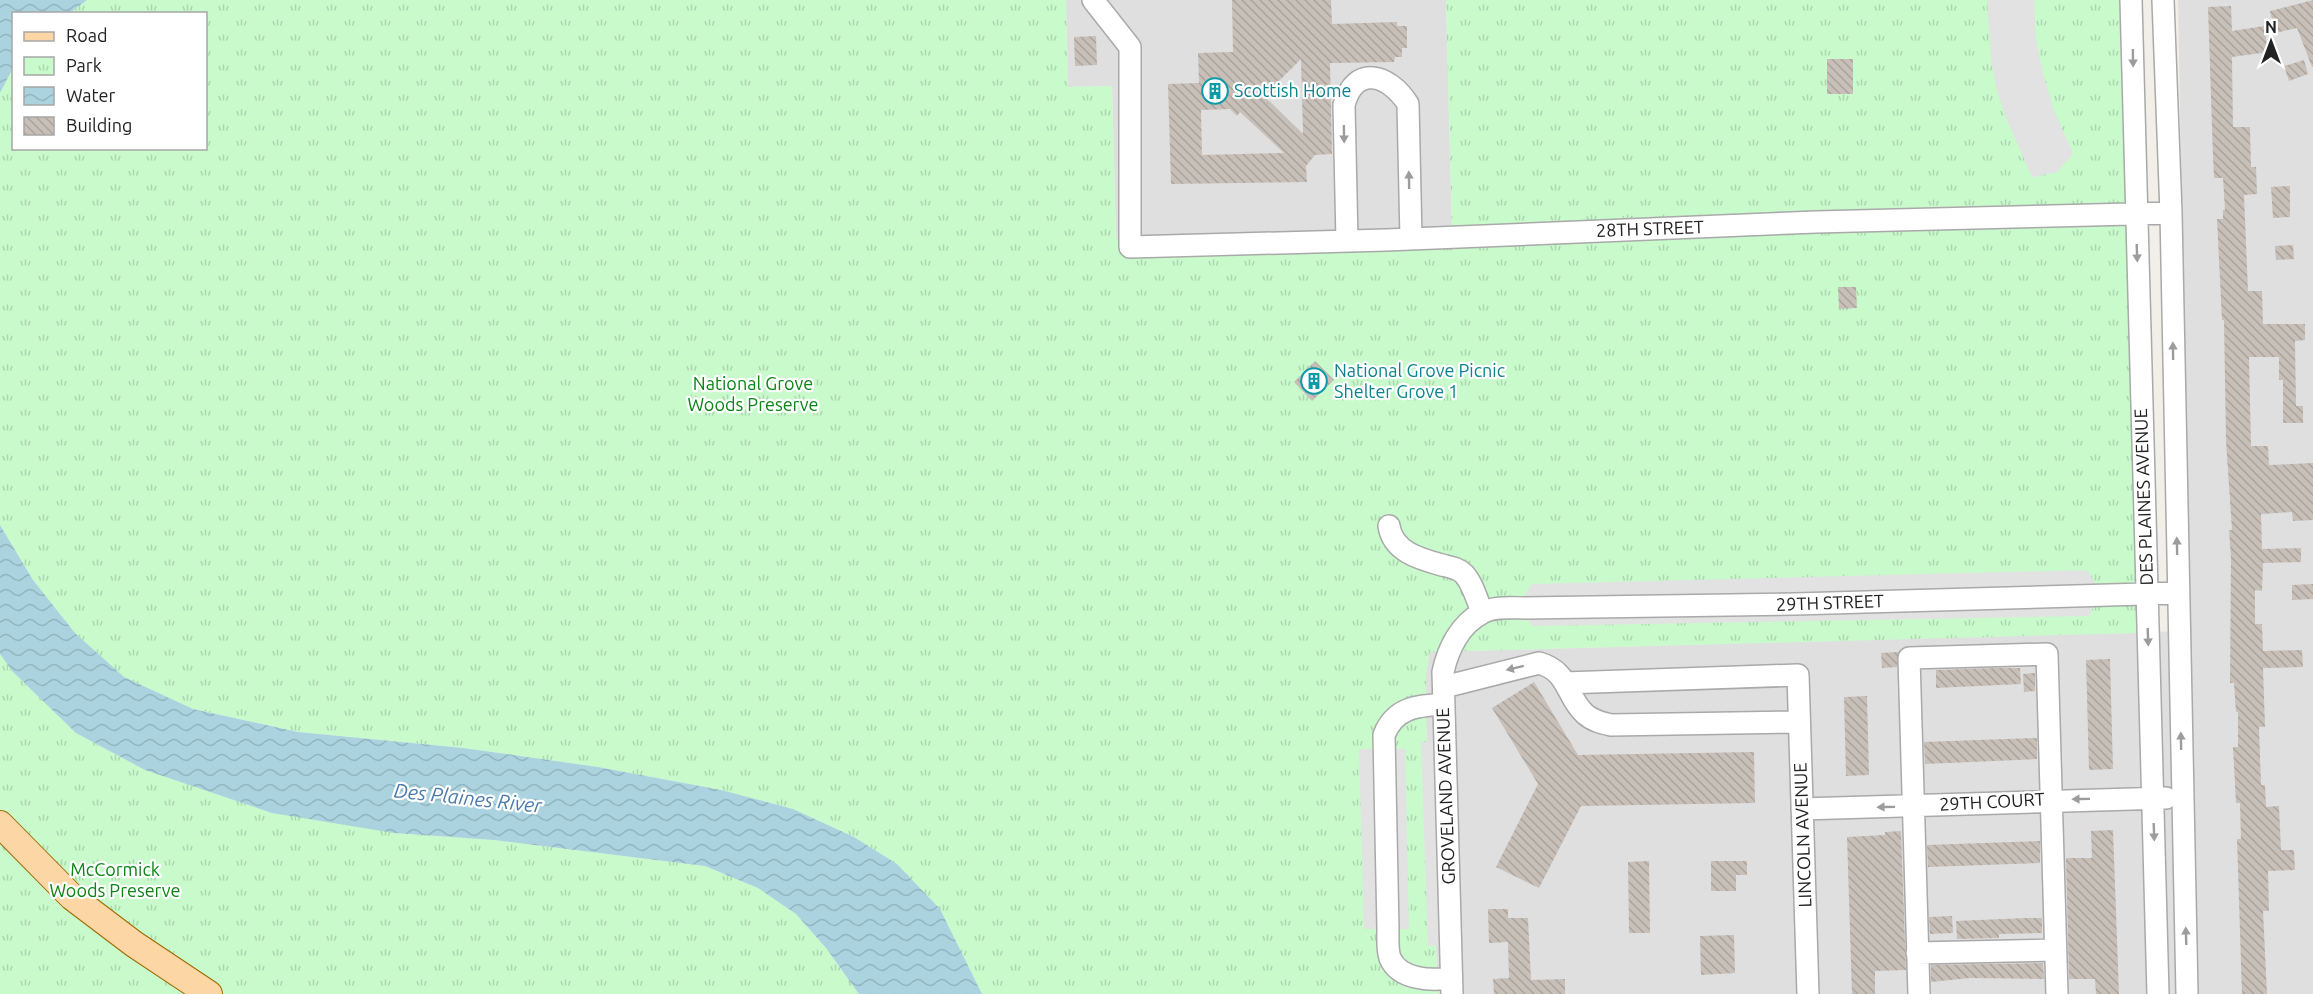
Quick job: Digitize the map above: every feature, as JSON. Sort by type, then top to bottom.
[{"type":"main road","points":[[0,824],[72,897],[134,944],[209,994]]},
{"type":"street","name":"28TH STREET","points":[[1093,0],[1130,47],[1130,247],[1411,239],[1828,222],[2171,213]]},
{"type":"street","name":"DES PLAINES AVENUE","points":[[2131,0],[2158,994]]},
{"type":"street","name":"DES PLAINES AVENUE","points":[[2163,0],[2171,213],[2187,994]]},
{"type":"street","points":[[1347,241],[1344,105],[1347,92],[1366,79],[1375,77],[1390,82],[1408,104],[1411,239]]},
{"type":"street","points":[[1389,526],[1393,541],[1403,550],[1461,572],[1469,582],[1482,612]]},
{"type":"street","name":"29TH STREET","points":[[1482,612],[1493,609],[1525,608],[1796,604],[2178,593]]},
{"type":"street","name":"GROVELAND AVENUE","points":[[1451,986],[1443,672],[1450,647],[1468,623],[1482,612]]},
{"type":"street","points":[[1919,994],[1910,658],[2047,654],[2049,800],[2057,994]]},
{"type":"street","points":[[1451,986],[1437,980],[1406,974],[1391,961],[1388,951],[1383,750],[1384,735],[1389,723],[1397,714],[1539,663],[1551,666],[1584,713],[1597,722],[1611,725],[1799,722]]},
{"type":"street","name":"LINCOLN AVENUE","points":[[1565,683],[1798,675],[1808,994]]},
{"type":"street","name":"29TH COURT","points":[[1803,809],[2182,797]]},
{"type":"street","points":[[1917,953],[2055,950]]},
{"type":"shaded area","points":[[1066,0],[1446,0],[1452,231],[1116,239],[1112,86],[1068,87]]},
{"type":"shaded area","points":[[1987,0],[2034,0],[2036,41],[2043,73],[2053,108],[2073,154],[2057,172],[2032,177],[2006,118],[1997,91],[1991,60]]},
{"type":"shaded area","points":[[2178,0],[2313,0],[2313,994],[1438,994],[1426,722],[1426,673],[1430,652],[2189,631]]},
{"type":"shaded area","points":[[2087,570],[2095,583],[2095,603],[2089,616],[1532,626],[1525,616],[1524,596],[1532,584]]},
{"type":"shaded area","points":[[1445,741],[1450,946],[1428,946],[1421,742]]},
{"type":"shaded area","points":[[1359,749],[1405,749],[1409,929],[1364,929]]},
{"type":"green space","name":"National Grove Woods Preserve","points":[[87,0],[1066,0],[1068,87],[1112,86],[1116,239],[1452,231],[1446,0],[2122,0],[2137,633],[1430,652],[1426,673],[1426,722],[1438,994],[982,994],[940,909],[897,864],[854,837],[793,809],[721,790],[598,767],[463,748],[298,732],[193,709],[123,677],[75,633],[33,580],[0,525],[0,93],[12,70],[12,150],[207,150],[207,12],[71,12]]},
{"type":"green space","name":"McCormick Woods Preserve","points":[[0,654],[13,672],[76,733],[145,770],[394,833],[494,840],[705,866],[758,888],[796,914],[826,948],[859,994],[0,994]]},
{"type":"water","points":[[0,0],[87,0],[71,12],[12,12],[12,70],[0,93]]},
{"type":"water","name":"Des Plaines River","points":[[0,525],[33,580],[75,633],[124,677],[193,709],[298,732],[463,748],[598,767],[721,790],[793,809],[854,837],[897,864],[940,909],[982,994],[859,994],[826,948],[796,914],[758,888],[705,866],[494,840],[394,833],[272,813],[145,770],[76,733],[13,672],[0,654]]},
{"type":"building","name":"Scottish Home","points":[[1232,0],[1331,0],[1332,24],[1397,22],[1397,26],[1407,26],[1407,48],[1402,48],[1402,57],[1395,57],[1394,62],[1330,63],[1332,154],[1315,155],[1306,166],[1307,182],[1171,184],[1168,84],[1199,83],[1198,53],[1233,52]],"holes":[[[1301,59],[1303,134],[1264,96]],[[1230,109],[1237,116],[1240,112],[1284,153],[1202,155],[1201,110]]]},
{"type":"building","points":[[2313,0],[2312,67],[2297,28],[2275,33],[2270,11]]},
{"type":"building","points":[[2231,6],[2232,31],[2264,26],[2268,52],[2232,57],[2233,127],[2250,127],[2251,167],[2256,167],[2257,194],[2244,195],[2248,291],[2262,291],[2263,324],[2305,324],[2305,340],[2295,341],[2296,406],[2303,406],[2303,423],[2283,423],[2283,380],[2279,380],[2279,357],[2249,357],[2251,446],[2268,446],[2269,465],[2313,463],[2313,520],[2293,521],[2292,512],[2261,514],[2262,549],[2301,548],[2301,562],[2263,563],[2262,591],[2255,590],[2255,624],[2262,624],[2263,651],[2302,650],[2303,667],[2263,668],[2265,727],[2259,727],[2261,785],[2265,785],[2266,807],[2279,806],[2281,850],[2294,850],[2295,870],[2268,871],[2269,911],[2263,911],[2267,994],[2242,994],[2237,839],[2241,839],[2240,803],[2236,803],[2233,747],[2238,747],[2238,712],[2236,712],[2234,683],[2230,683],[2231,558],[2229,530],[2232,530],[2226,441],[2224,320],[2222,320],[2217,219],[2223,219],[2223,210],[2225,210],[2223,178],[2214,178],[2208,7]]},
{"type":"building","points":[[1096,36],[1097,65],[1075,66],[1074,37]]},
{"type":"building","points":[[1827,59],[1853,59],[1853,94],[1827,94]]},
{"type":"building","points":[[2304,60],[2308,74],[2289,81],[2284,66]]},
{"type":"building","points":[[2290,186],[2290,217],[2273,218],[2271,187]]},
{"type":"building","points":[[2293,245],[2294,259],[2276,260],[2275,246]]},
{"type":"building","points":[[1838,287],[1856,287],[1857,308],[1839,309]]},
{"type":"building","name":"National Grove Picnic Shelter Grove 1","points":[[1315,361],[1334,380],[1312,401],[1294,382]]},
{"type":"building","points":[[2313,584],[2313,599],[2292,600],[2292,585]]},
{"type":"building","points":[[1898,652],[1897,667],[1882,668],[1881,653]]},
{"type":"building","points":[[2110,659],[2113,769],[2089,770],[2086,660]]},
{"type":"building","points":[[2020,668],[2021,684],[1936,688],[1936,670]]},
{"type":"building","points":[[2035,673],[2035,691],[2024,692],[2023,674]]},
{"type":"building","points":[[1534,682],[1578,755],[1754,752],[1755,803],[1581,806],[1539,888],[1496,867],[1538,784],[1492,708]]},
{"type":"building","points":[[1867,696],[1869,775],[1846,776],[1844,697]]},
{"type":"building","points":[[2037,738],[2037,759],[1925,764],[1924,742]]},
{"type":"building","points":[[2113,830],[2119,994],[2096,994],[2095,979],[2069,979],[2066,858],[2092,858],[2091,831]]},
{"type":"building","points":[[1901,831],[1906,970],[1875,971],[1875,994],[1852,994],[1847,837],[1885,835],[1885,832]]},
{"type":"building","points":[[2040,841],[2040,863],[1928,867],[1927,845]]},
{"type":"building","points":[[1649,861],[1650,933],[1629,933],[1628,862]]},
{"type":"building","points":[[1711,861],[1747,861],[1747,875],[1736,875],[1736,891],[1711,891]]},
{"type":"building","points":[[1488,909],[1508,909],[1508,918],[1528,918],[1531,980],[1565,979],[1565,994],[1494,994],[1493,979],[1509,978],[1508,942],[1489,943]]},
{"type":"building","points":[[1952,916],[1953,933],[1930,934],[1929,917]]},
{"type":"building","points":[[2042,918],[2042,933],[1999,934],[1999,938],[1957,939],[1956,921]]},
{"type":"building","points":[[1734,935],[1735,973],[1701,975],[1700,936]]},
{"type":"building","points":[[2043,963],[2044,979],[1970,978],[1931,982],[1931,965]]},
{"type":"place","name":"Scottish Home","points":[[1215,91]]},
{"type":"place","name":"National Grove Picnic Shelter Grove 1","points":[[1314,381]]}]
